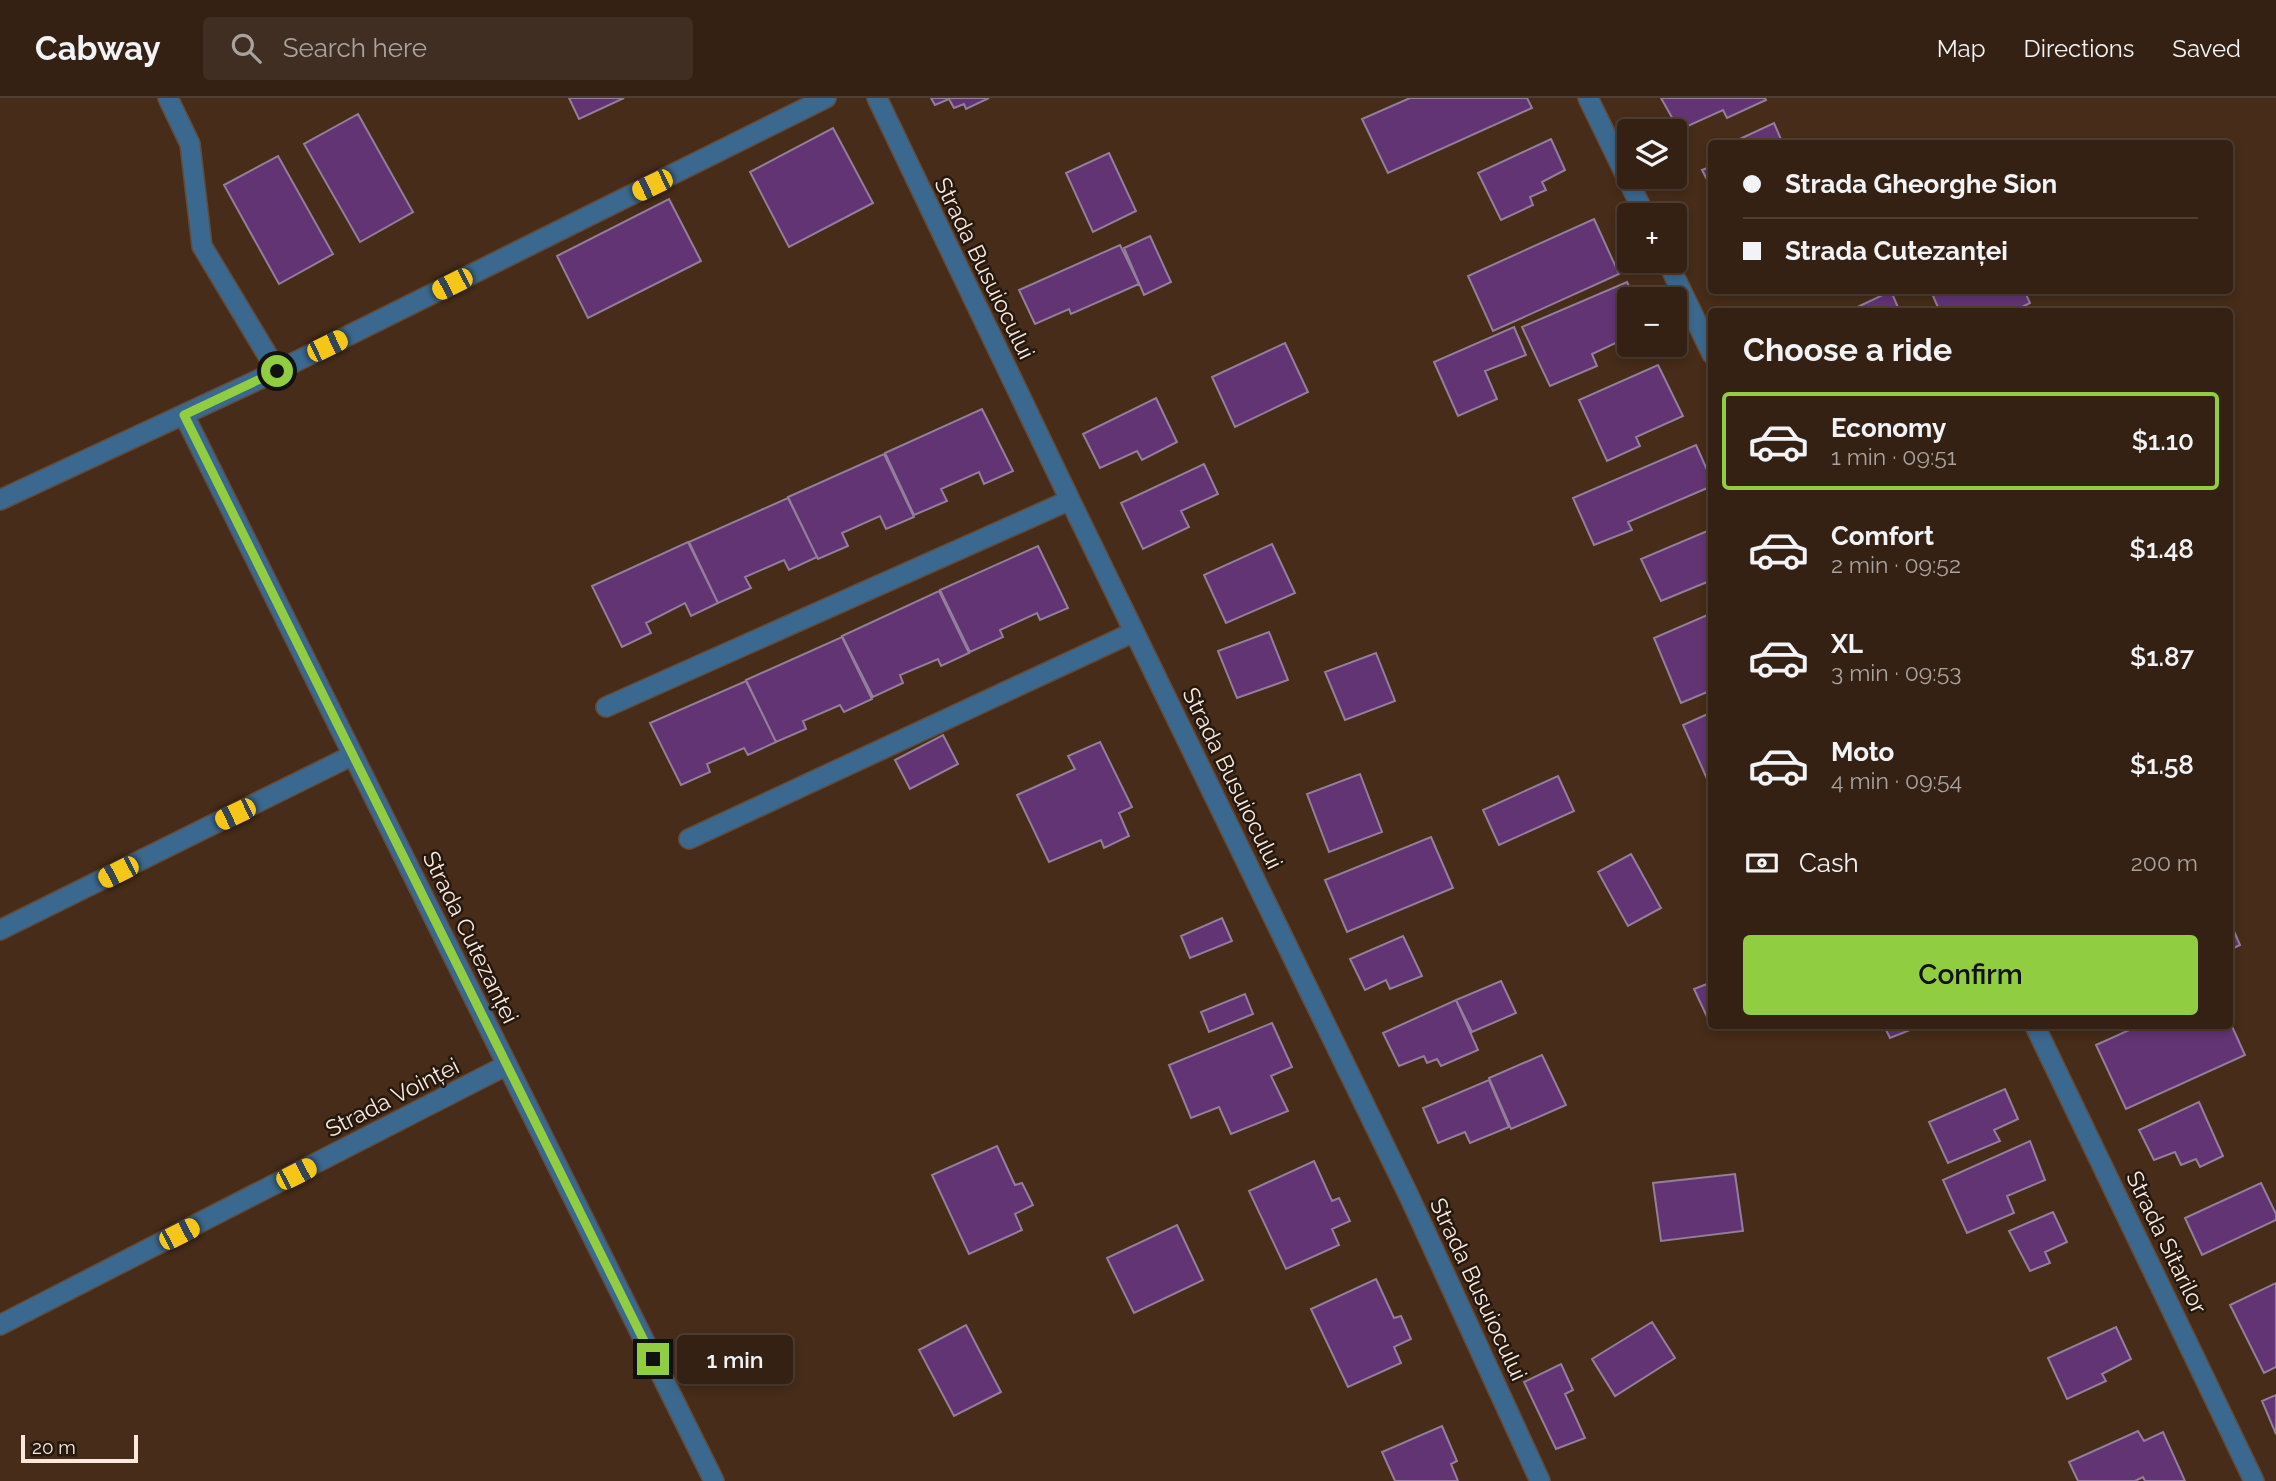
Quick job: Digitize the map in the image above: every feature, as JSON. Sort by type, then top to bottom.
[{"type":"street","points":[[168,98],[190,144],[202,246],[277,371]]},
{"type":"street","points":[[0,500],[277,371],[826,98]]},
{"type":"street","name":"Strada Busuiocului","points":[[877,98],[1409,1196],[1540,1481]]},
{"type":"street","points":[[1588,98],[1639,203]]},
{"type":"street","points":[[1673,273],[1708,346]]},
{"type":"street","name":"Strada Cutezanței","points":[[184,415],[714,1481]]},
{"type":"street","points":[[606,706],[1070,500]]},
{"type":"street","points":[[689,839],[1134,632]]},
{"type":"street","points":[[0,930],[353,755]]},
{"type":"street","name":"Strada Sitarilor","points":[[2036,1029],[2253,1481]]},
{"type":"street","name":"Strada Voinței","points":[[0,1325],[507,1065]]},
{"type":"building","points":[[569,98],[624,98],[579,119]]},
{"type":"building","points":[[931,98],[989,98],[966,109],[964,104],[954,108],[949,99],[935,105]]},
{"type":"building","points":[[1410,98],[1527,98],[1532,108],[1388,173],[1362,119]]},
{"type":"building","points":[[1661,98],[1766,100],[1727,118],[1723,110],[1687,126],[1687,119],[1673,119]]},
{"type":"building","points":[[358,114],[413,212],[360,242],[304,144]]},
{"type":"building","points":[[1774,123],[1781,140],[1738,140]]},
{"type":"building","points":[[833,128],[873,203],[789,247],[750,172]]},
{"type":"building","points":[[1551,139],[1565,170],[1542,182],[1546,190],[1530,197],[1533,205],[1501,220],[1478,173]]},
{"type":"building","points":[[1109,153],[1136,211],[1093,232],[1066,173]]},
{"type":"building","points":[[278,156],[333,254],[279,284],[224,185]]},
{"type":"building","points":[[1708,168],[1708,181],[1702,170]]},
{"type":"building","points":[[669,199],[701,261],[588,318],[557,256]]},
{"type":"building","points":[[1594,219],[1619,274],[1493,331],[1468,276]]},
{"type":"building","points":[[1150,236],[1171,282],[1144,295],[1124,248]]},
{"type":"building","points":[[1120,245],[1139,284],[1071,314],[1069,309],[1035,324],[1019,290]]},
{"type":"building","points":[[1627,282],[1629,287],[1617,287],[1617,342],[1592,354],[1597,366],[1550,386],[1522,327]]},
{"type":"building","points":[[1885,294],[1892,294],[1898,308],[1855,308]]},
{"type":"building","points":[[2026,294],[2030,303],[2020,308],[1938,308],[1933,296]]},
{"type":"building","points":[[1514,327],[1526,355],[1485,371],[1497,399],[1458,416],[1434,362]]},
{"type":"building","points":[[1285,343],[1308,392],[1235,427],[1212,377]]},
{"type":"building","points":[[1658,365],[1683,416],[1636,437],[1640,446],[1607,461],[1579,400]]},
{"type":"building","points":[[1156,398],[1177,442],[1142,460],[1137,451],[1100,468],[1083,434]]},
{"type":"building","points":[[982,409],[1013,471],[984,484],[979,472],[941,489],[947,501],[914,515],[885,453]]},
{"type":"building","points":[[1696,445],[1708,472],[1708,488],[1628,522],[1632,530],[1594,545],[1573,498]]},
{"type":"building","points":[[884,454],[914,517],[886,529],[880,516],[842,533],[848,546],[818,559],[788,497]]},
{"type":"building","points":[[1204,464],[1218,494],[1181,511],[1189,527],[1143,549],[1121,503]]},
{"type":"building","points":[[788,498],[817,557],[789,570],[784,560],[745,577],[751,588],[718,603],[689,542]]},
{"type":"building","points":[[1708,531],[1708,582],[1661,601],[1641,559]]},
{"type":"building","points":[[688,542],[718,603],[691,616],[685,603],[646,623],[651,633],[622,647],[592,586]]},
{"type":"building","points":[[1272,544],[1295,593],[1226,623],[1204,575]]},
{"type":"building","points":[[1038,546],[1068,608],[1040,620],[1037,613],[1000,630],[1003,637],[970,652],[940,590]]},
{"type":"building","points":[[939,591],[969,653],[941,666],[938,659],[900,675],[903,683],[873,697],[842,636]]},
{"type":"building","points":[[1708,615],[1708,692],[1681,703],[1654,638]]},
{"type":"building","points":[[1269,632],[1288,680],[1237,698],[1218,651]]},
{"type":"building","points":[[842,637],[872,699],[844,712],[840,705],[803,721],[806,729],[776,742],[746,680]]},
{"type":"building","points":[[1376,653],[1395,701],[1345,720],[1325,672]]},
{"type":"building","points":[[746,681],[776,742],[748,755],[744,748],[707,764],[710,772],[681,785],[650,723]]},
{"type":"building","points":[[1708,714],[1708,781],[1683,725]]},
{"type":"building","points":[[943,735],[958,764],[910,789],[895,760]]},
{"type":"building","points":[[1100,742],[1132,807],[1119,813],[1129,836],[1104,848],[1101,840],[1049,862],[1017,795],[1075,769],[1068,756]]},
{"type":"building","points":[[1360,774],[1382,832],[1329,852],[1307,794]]},
{"type":"building","points":[[1558,776],[1574,811],[1499,845],[1483,810]]},
{"type":"building","points":[[1431,837],[1453,888],[1347,932],[1325,880]]},
{"type":"building","points":[[1631,854],[1661,908],[1628,926],[1598,872]]},
{"type":"building","points":[[1222,918],[1232,941],[1190,958],[1181,936]]},
{"type":"building","points":[[2233,929],[2240,945],[2233,948]]},
{"type":"building","points":[[1403,936],[1422,976],[1390,989],[1386,980],[1365,990],[1350,959]]},
{"type":"building","points":[[1501,981],[1516,1013],[1472,1032],[1456,1000]]},
{"type":"building","points":[[1708,984],[1708,1019],[1694,989]]},
{"type":"building","points":[[1245,994],[1253,1014],[1209,1032],[1201,1012]]},
{"type":"building","points":[[1456,1000],[1478,1050],[1441,1066],[1437,1059],[1427,1063],[1424,1056],[1399,1066],[1383,1033]]},
{"type":"building","points":[[1272,1023],[1292,1067],[1271,1076],[1288,1111],[1231,1134],[1219,1107],[1191,1118],[1169,1065]]},
{"type":"building","points":[[1886,1029],[1912,1029],[1890,1038]]},
{"type":"building","points":[[2131,1029],[2233,1029],[2245,1055],[2126,1109],[2096,1045]]},
{"type":"building","points":[[1542,1055],[1566,1105],[1511,1129],[1489,1078]]},
{"type":"building","points":[[1489,1080],[1509,1127],[1470,1143],[1465,1132],[1438,1143],[1423,1108]]},
{"type":"building","points":[[2005,1089],[2018,1119],[1994,1130],[2000,1141],[1948,1163],[1929,1122]]},
{"type":"building","points":[[2199,1102],[2223,1156],[2200,1167],[2196,1159],[2181,1165],[2175,1152],[2154,1160],[2139,1130]]},
{"type":"building","points":[[2030,1141],[2045,1180],[2007,1196],[2014,1213],[1967,1233],[1943,1180]]},
{"type":"building","points":[[997,1146],[1015,1185],[1022,1183],[1033,1205],[1015,1214],[1022,1230],[969,1254],[932,1175]]},
{"type":"building","points":[[1314,1161],[1332,1201],[1339,1198],[1350,1221],[1332,1229],[1339,1245],[1286,1269],[1249,1191]]},
{"type":"building","points":[[1735,1174],[1743,1231],[1661,1241],[1653,1183]]},
{"type":"building","points":[[2261,1183],[2276,1214],[2276,1220],[2202,1255],[2185,1218]]},
{"type":"building","points":[[2053,1212],[2067,1242],[2045,1252],[2050,1263],[2030,1271],[2009,1231]]},
{"type":"building","points":[[1177,1225],[1203,1280],[1134,1313],[1107,1258]]},
{"type":"building","points":[[1376,1279],[1394,1318],[1401,1316],[1411,1339],[1394,1347],[1401,1363],[1348,1387],[1311,1309]]},
{"type":"building","points":[[2276,1283],[2276,1367],[2264,1373],[2230,1305]]},
{"type":"building","points":[[1652,1322],[1675,1358],[1615,1396],[1592,1359]]},
{"type":"building","points":[[966,1325],[1001,1392],[954,1416],[919,1350]]},
{"type":"building","points":[[2116,1327],[2131,1359],[2102,1374],[2106,1381],[2067,1399],[2048,1358]]},
{"type":"building","points":[[1561,1364],[1573,1390],[1565,1394],[1585,1438],[1556,1449],[1524,1382]]},
{"type":"building","points":[[2276,1395],[2276,1434],[2262,1401]]},
{"type":"building","points":[[1442,1426],[1457,1461],[1451,1464],[1458,1481],[1395,1481],[1382,1452]]},
{"type":"building","points":[[2138,1431],[2144,1441],[2163,1432],[2185,1481],[2145,1481],[2143,1477],[2135,1481],[2078,1481],[2069,1462]]},
{"type":"route","points":[[277,371],[184,415],[653,1359]]}]
